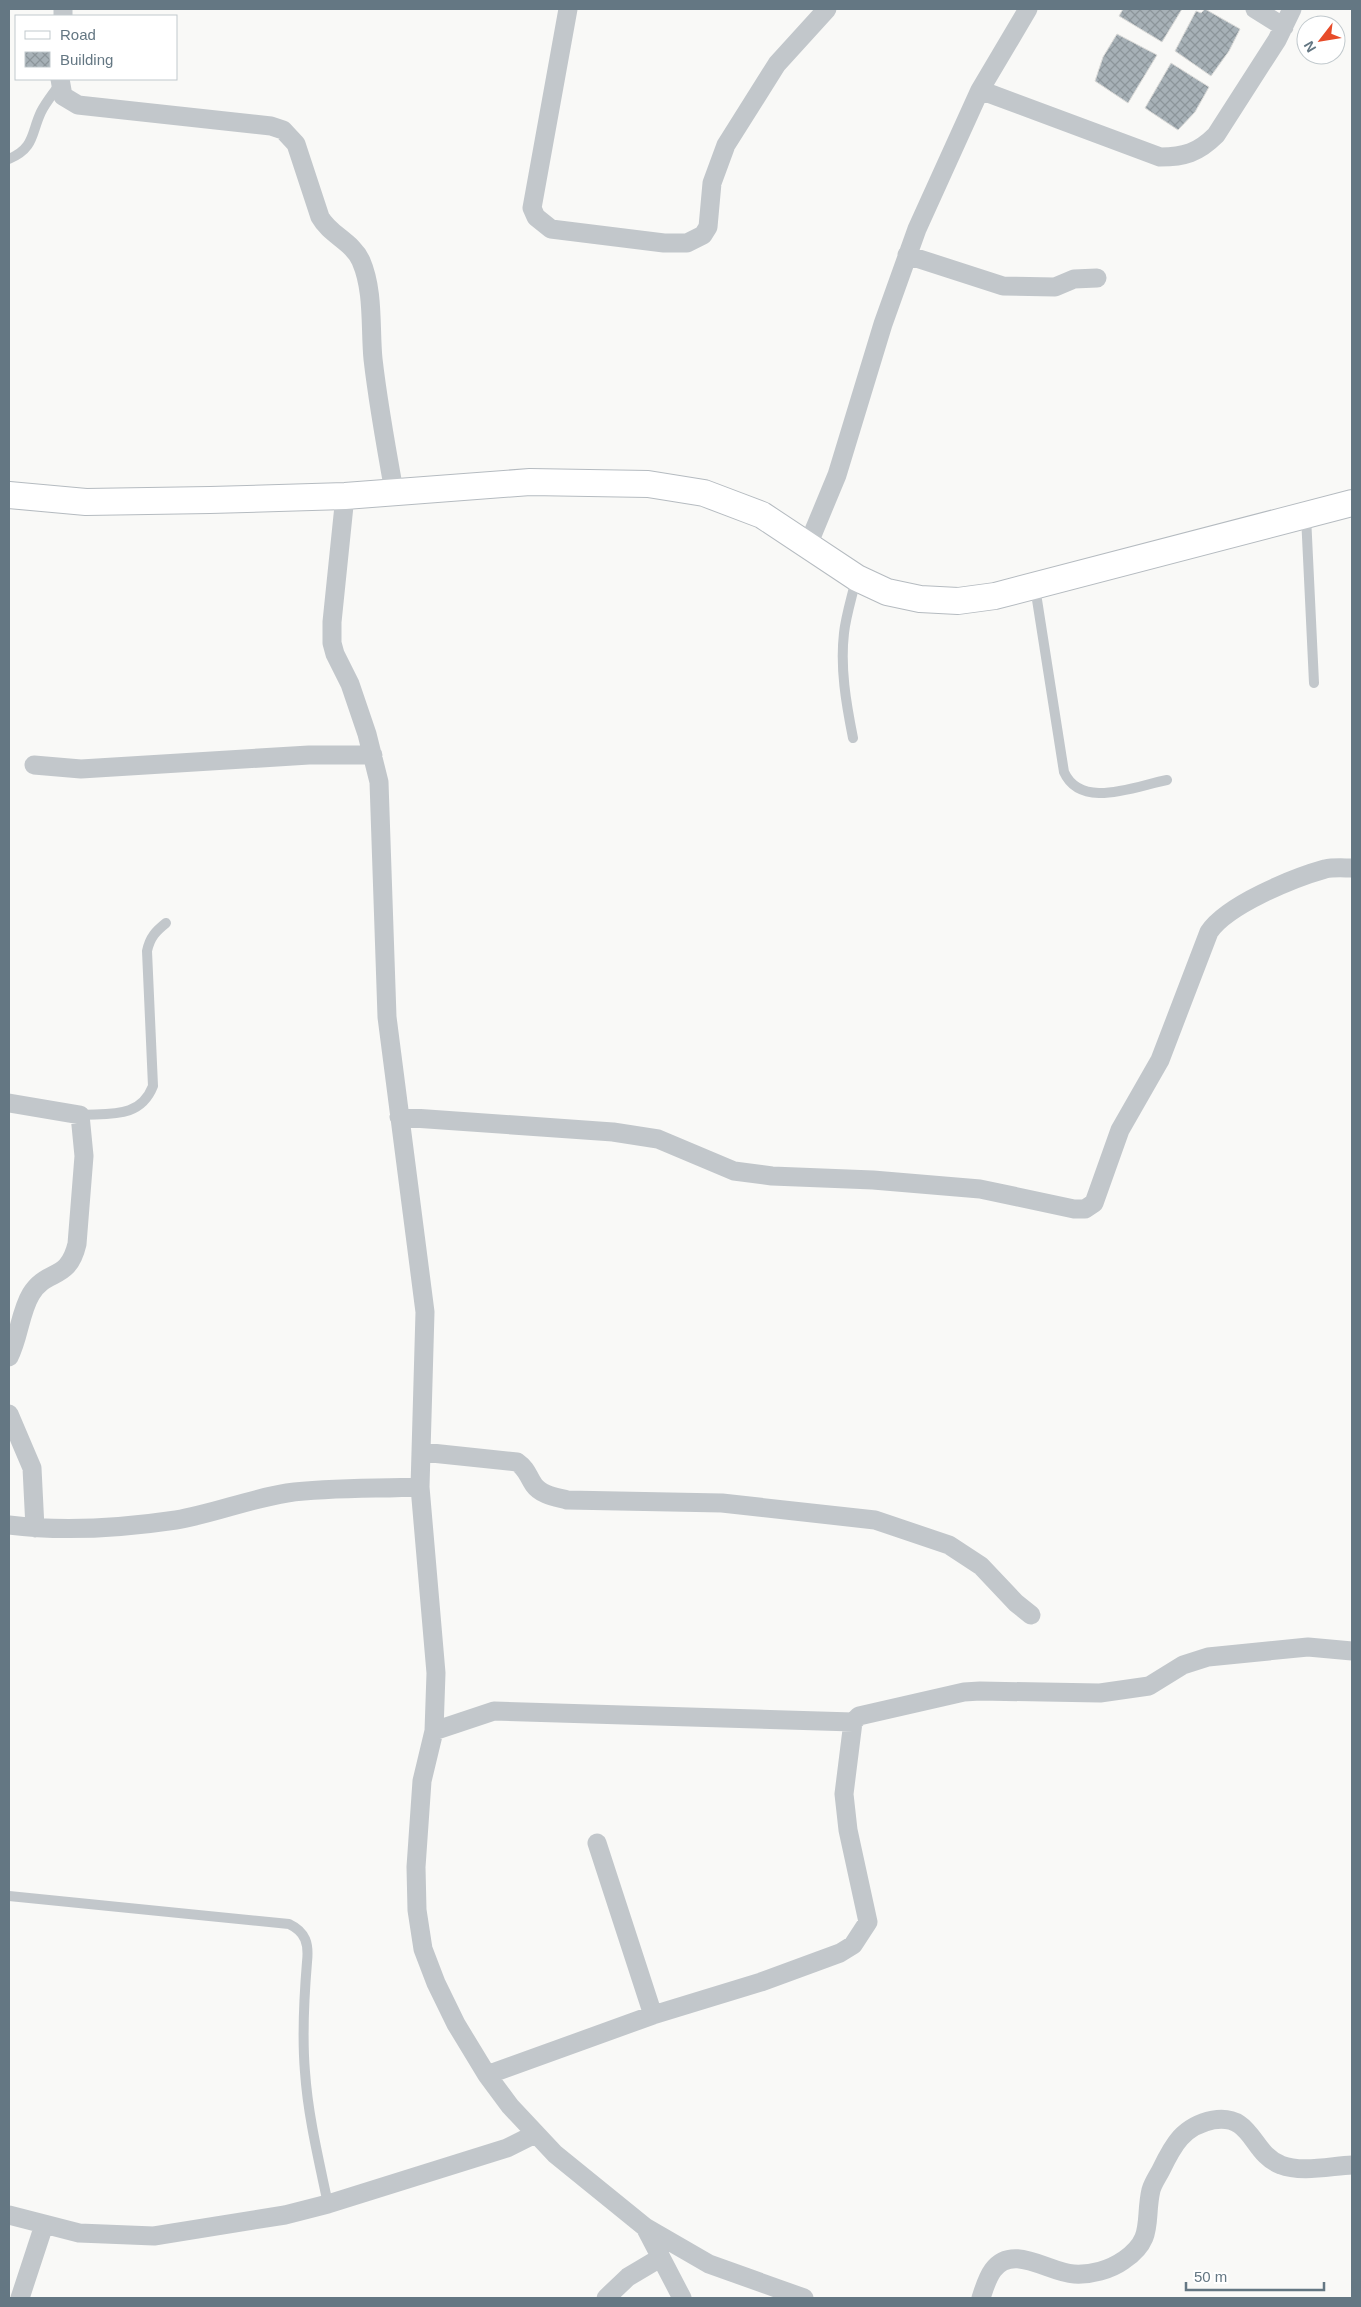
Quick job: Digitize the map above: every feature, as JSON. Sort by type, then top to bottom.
[{"type":"street","points":[[568,9],[532,208],[536,217],[551,230],[664,243],[688,243],[703,235],[708,227],[712,183],[726,145],[777,64],[827,9]]},
{"type":"street","points":[[808,545],[837,475],[883,324],[917,229],[980,90],[1028,9]]},
{"type":"street","points":[[1255,9],[1284,27]]},
{"type":"street","points":[[980,90],[1160,157],[1180,157],[1207,144],[1216,135],[1284,27],[1292,9]]},
{"type":"street","points":[[60,82],[64,96],[78,105],[271,126],[290,135],[296,144],[320,217],[324,224],[355,250],[365,274],[370,306],[376,385],[394,491]]},
{"type":"street","points":[[908,255],[1004,286],[1056,287],[1074,279],[1097,278]]},
{"type":"street","points":[[9,495],[86,502],[345,496],[530,482],[648,484],[677,488],[732,501],[762,514],[857,578],[887,592],[920,599],[958,601],[995,596],[1352,503]]},
{"type":"street","points":[[345,496],[332,622],[332,643],[339,664],[350,684],[373,755],[378,782],[387,1017],[398,1117],[425,1312],[420,1487],[436,1674],[434,1731],[422,1781],[416,1867],[417,1910],[423,1948],[436,1983],[456,2024],[487,2075],[510,2106],[555,2154],[645,2227],[709,2264],[804,2298]]},
{"type":"street","points":[[34,765],[80,769],[308,755],[373,755]]},
{"type":"street","points":[[398,1117],[613,1132],[658,1139],[734,1170],[772,1176],[873,1180],[980,1189],[1074,1209],[1085,1209],[1094,1203],[1120,1130],[1160,1060],[1209,932],[1216,922],[1229,912],[1294,880],[1328,869],[1352,868]]},
{"type":"street","points":[[9,1103],[80,1115],[84,1156],[74,1256],[63,1271],[39,1285],[31,1294],[9,1357]]},
{"type":"street","points":[[9,1414],[32,1468],[35,1528]]},
{"type":"street","points":[[422,1452],[517,1462],[527,1469],[534,1486],[547,1494],[567,1500],[722,1502],[875,1520],[949,1545],[981,1566],[1016,1603],[1031,1615]]},
{"type":"street","points":[[9,1524],[35,1528],[120,1526],[177,1520],[286,1493],[313,1490],[420,1487]]},
{"type":"street","points":[[487,2075],[653,2015],[761,1982],[840,1953],[853,1945],[863,1933],[868,1922],[848,1830],[844,1794],[853,1722],[859,1716],[964,1692],[1100,1694],[1124,1691],[1149,1686],[1183,1665],[1208,1657],[1308,1647],[1352,1652]]},
{"type":"street","points":[[434,1731],[494,1711],[853,1722]]},
{"type":"street","points":[[597,1843],[653,2015]]},
{"type":"street","points":[[981,2298],[993,2269],[1003,2262],[1014,2259],[1028,2261],[1072,2274],[1092,2273],[1109,2269],[1136,2251],[1144,2239],[1149,2226],[1151,2189],[1173,2145],[1183,2132],[1197,2124],[1226,2118],[1234,2121],[1243,2126],[1267,2155],[1280,2165],[1296,2168],[1352,2165]]},
{"type":"street","points":[[9,2215],[78,2233],[154,2236],[285,2215],[328,2204],[506,2148],[535,2134]]},
{"type":"street","points":[[20,2298],[44,2225]]},
{"type":"street","points":[[645,2227],[682,2298]]},
{"type":"street","points":[[606,2298],[628,2277],[660,2258]]},
{"type":"lane","points":[[9,159],[26,149],[32,140],[41,112],[60,82]]},
{"type":"lane","points":[[1306,516],[1314,684]]},
{"type":"lane","points":[[853,738],[846,702],[843,668],[844,632],[857,578]]},
{"type":"lane","points":[[1035,586],[1064,772],[1069,782],[1077,789],[1097,794],[1167,780]]},
{"type":"lane","points":[[80,1115],[130,1111],[142,1106],[148,1098],[153,1086],[147,951],[153,936],[166,923]]},
{"type":"lane","points":[[9,1896],[290,1924],[298,1928],[308,1943],[304,1994],[305,2072],[315,2142],[328,2204]]},
{"type":"building","points":[[1123,9],[1182,9],[1162,42],[1119,16]]},
{"type":"building","points":[[1205,9],[1240,29],[1229,51],[1211,76],[1175,51],[1196,11],[1201,13]]},
{"type":"building","points":[[1117,34],[1157,55],[1128,103],[1095,81],[1103,57]]},
{"type":"building","points":[[1171,63],[1209,87],[1195,112],[1178,130],[1145,108]]}]
